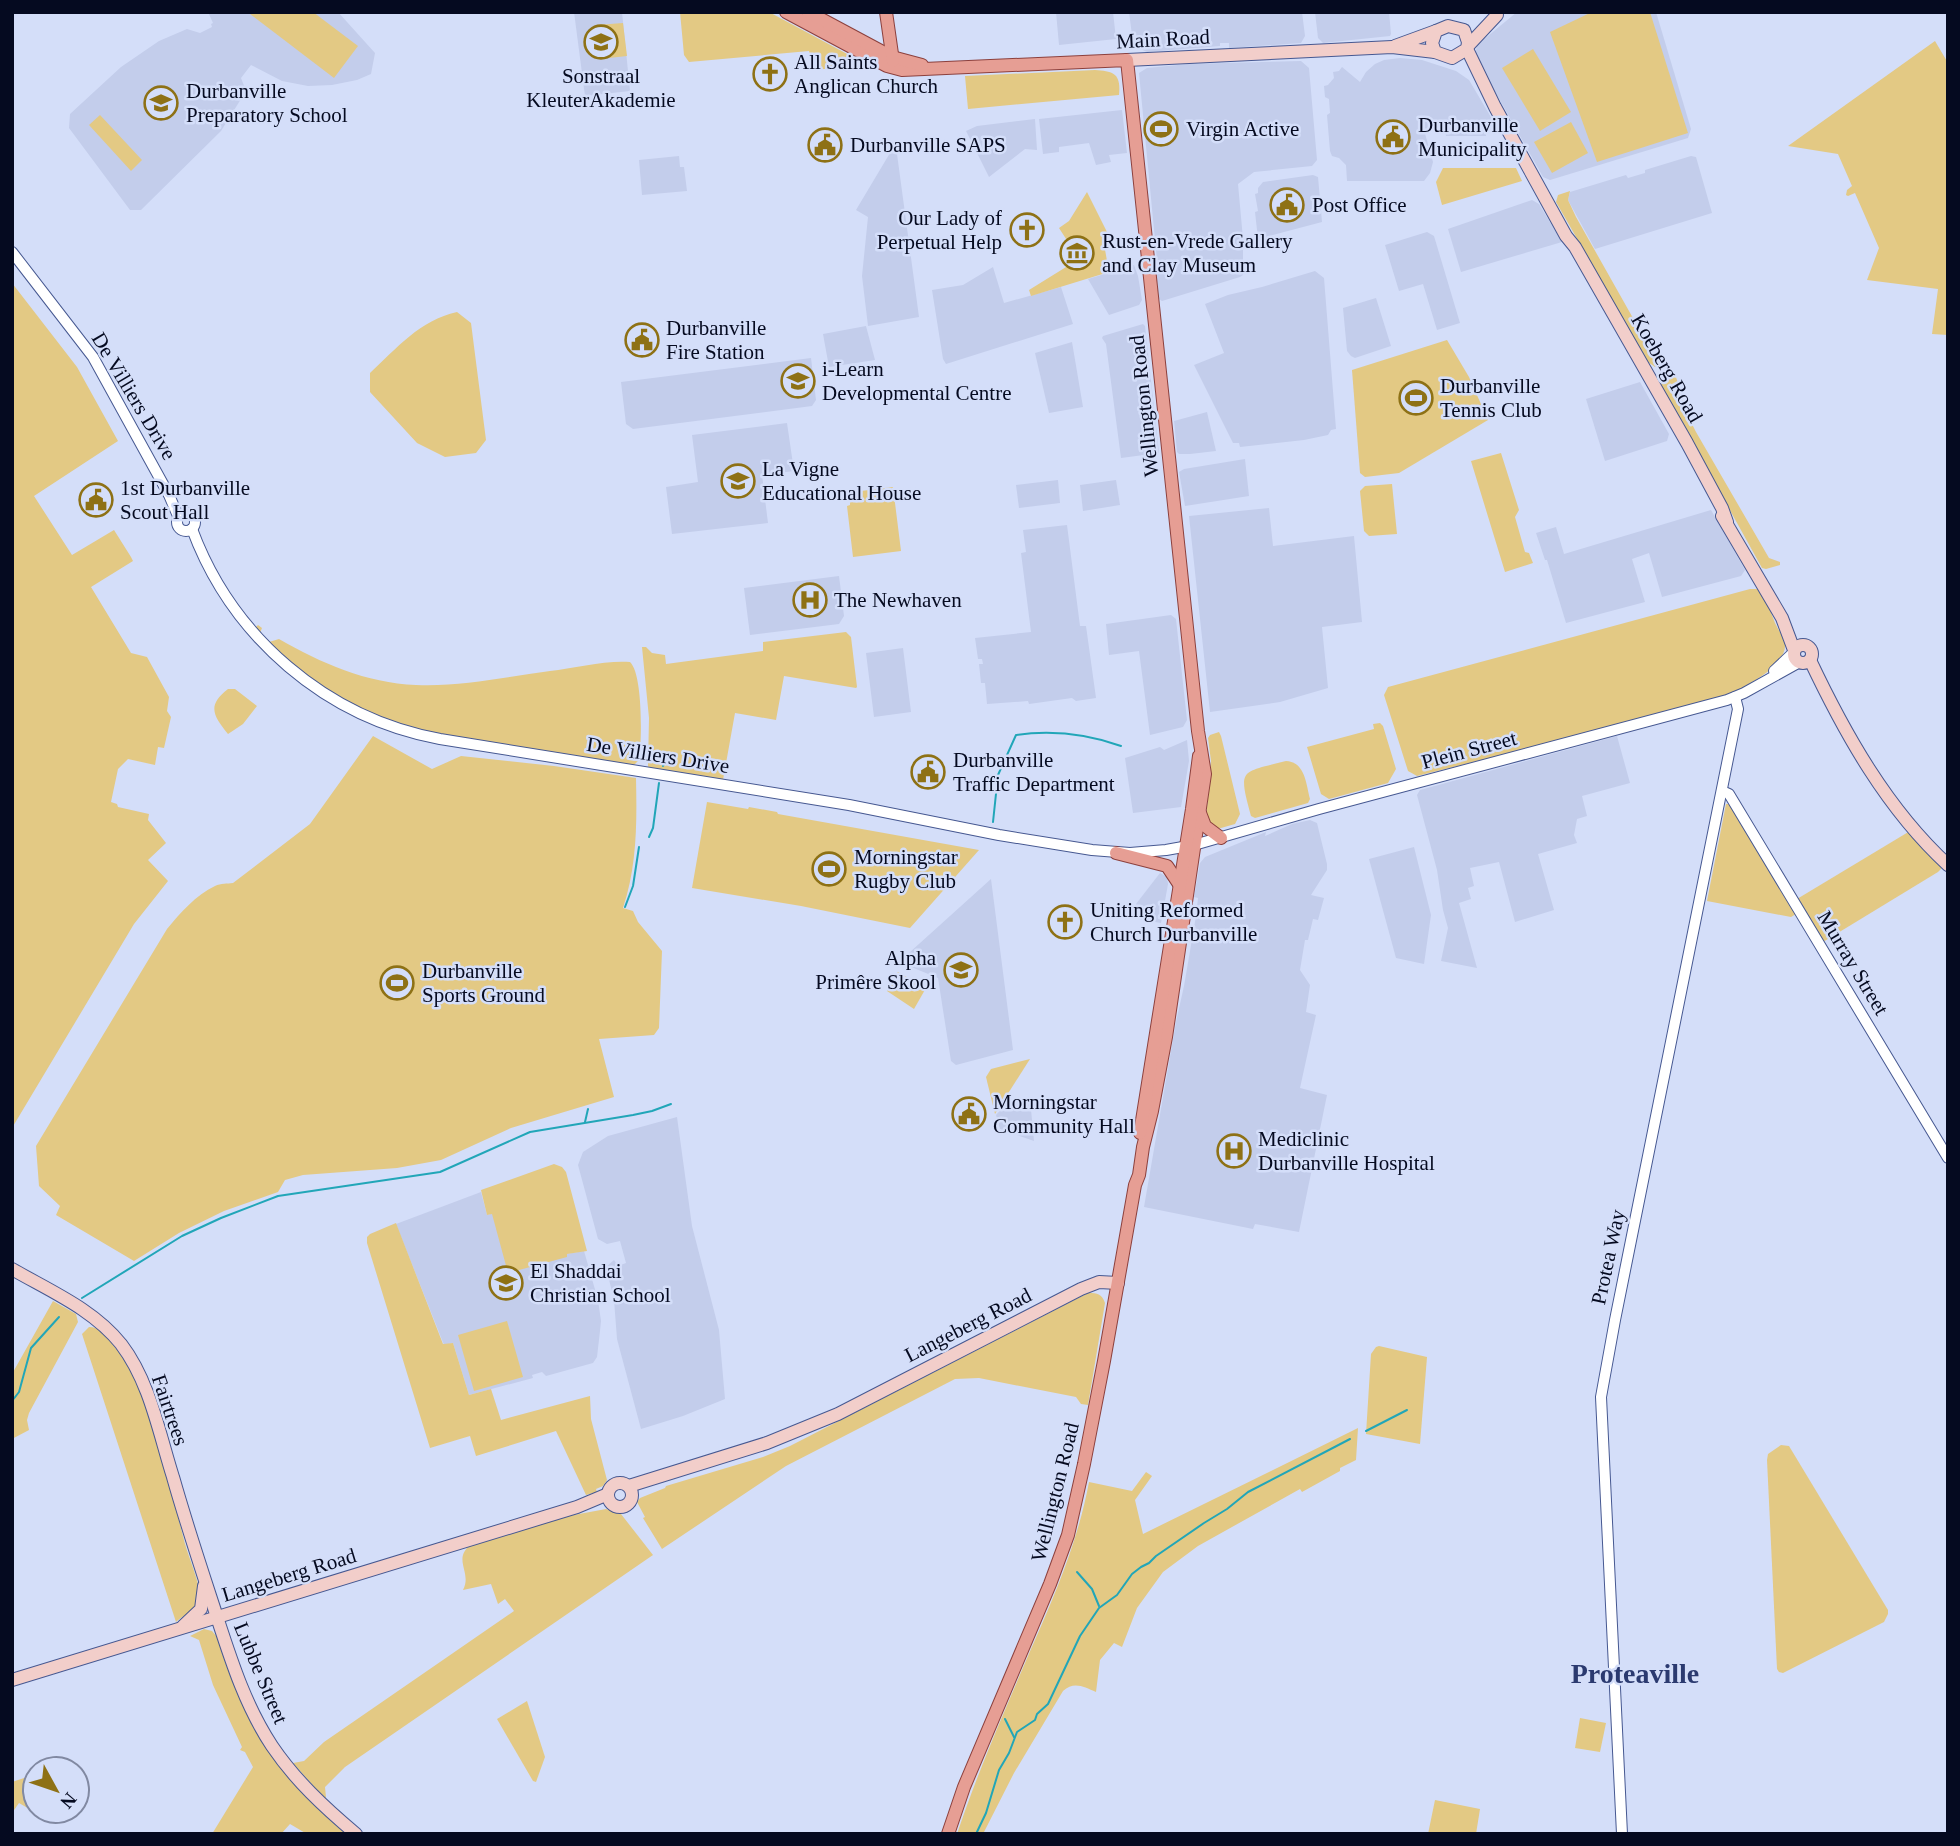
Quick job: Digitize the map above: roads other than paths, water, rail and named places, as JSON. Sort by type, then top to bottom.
[{"type":"main road","points":[[786,12],[893,63]]},
{"type":"main road","points":[[808,12],[893,63]]},
{"type":"main road","points":[[885,12],[893,63]]},
{"type":"main road","points":[[862,42],[873,41],[881,35],[885,12]]},
{"type":"main road","points":[[1499,14],[1467,48],[1452,58],[1435,52],[1432,43],[1436,32],[1448,26],[1464,30],[1477,28],[1499,14]]},
{"type":"main road","points":[[1464,30],[1468,38],[1467,48]]},
{"type":"main road","name":"Main Road","points":[[1392,47],[1436,32]]},
{"type":"main road","name":"Main Road","points":[[893,63],[909,70],[1392,47],[1435,52]]},
{"type":"main road","name":"Koeberg Road","points":[[1467,48],[1495,107],[1567,237],[1571,249],[1782,618],[1800,656],[1894,805],[1948,865]]},
{"type":"main road","name":"Koeberg Road","points":[[1452,58],[1470,73],[1495,107]]},
{"type":"main road","name":"Wellington Road","points":[[1127,60],[1205,774],[1200,813],[1179,884],[1133,1175],[1135,1185]]},
{"type":"main road","name":"Wellington Road","points":[[948,1834],[964,1787],[1051,1584],[1068,1535],[1166,1037],[1201,749]]},
{"type":"main road","points":[[1200,813],[1205,826],[1221,838]]},
{"type":"main road","points":[[1116,853],[1167,866],[1179,884]]},
{"type":"main road","name":"Fairtrees","points":[[12,1269],[90,1315],[126,1352],[146,1392],[217,1618]]},
{"type":"main road","name":"Langeberg Road","points":[[630,1490],[772,1448],[818,1427],[838,1414],[1081,1289],[1099,1282],[1118,1283]]},
{"type":"main road","points":[[623,1483],[630,1490],[631,1501],[624,1506],[617,1507],[609,1498],[611,1487],[615,1484],[623,1483]]},
{"type":"main road","name":"Langeberg Road","points":[[12,1680],[609,1498]]},
{"type":"main road","points":[[180,1629],[201,1609],[204,1578]]},
{"type":"main road","name":"Lubbe Street","points":[[217,1618],[249,1705],[271,1745],[310,1793],[356,1834]]},
{"type":"street","name":"De Villiers Drive","points":[[12,252],[93,357],[169,495],[182,514],[190,514],[194,519],[194,526],[189,530],[234,608],[255,635],[299,677],[363,716],[398,729],[440,739],[793,796],[999,835],[1116,853],[1140,853],[1190,846]]},
{"type":"street","name":"Plein Street","points":[[1190,846],[1735,697],[1753,689],[1800,656]]},
{"type":"street","name":"Protea Way","points":[[1622,1834],[1601,1397],[1738,709],[1735,697]]},
{"type":"street","name":"Murray Street","points":[[1722,791],[1729,794],[1948,1158]]},
{"type":"waterway","points":[[993,822],[998,775],[1016,735],[1069,734],[1121,746]]},
{"type":"waterway","points":[[649,837],[653,828],[659,783]]},
{"type":"waterway","points":[[625,907],[633,886],[639,847]]},
{"type":"waterway","points":[[82,1298],[182,1236],[278,1196],[440,1172],[530,1132],[633,1115],[671,1104]]},
{"type":"waterway","points":[[585,1122],[588,1109]]},
{"type":"waterway","points":[[12,1401],[19,1392],[31,1348],[59,1317]]},
{"type":"waterway","points":[[1366,1431],[1407,1410]]},
{"type":"waterway","points":[[976,1834],[986,1813],[999,1770],[1017,1732],[1035,1720],[1037,1714],[1048,1704],[1080,1636],[1099,1608],[1117,1595],[1132,1574],[1248,1492],[1350,1439]]},
{"type":"waterway","points":[[1077,1572],[1092,1589],[1099,1606]]},
{"type":"waterway","points":[[1005,1719],[1014,1737]]},
{"type":"place","name":"Sonstraal KleuterAkademie","points":[[601,42]]},
{"type":"place","name":"All Saints Anglican Church","points":[[770,74]]},
{"type":"place","name":"Durbanville Preparatory School","points":[[161,103]]},
{"type":"place","name":"Virgin Active","points":[[1161,129]]},
{"type":"place","name":"Durbanville Municipality","points":[[1393,137]]},
{"type":"place","name":"Durbanville SAPS","points":[[825,145]]},
{"type":"place","name":"Post Office","points":[[1287,205]]},
{"type":"place","name":"Our Lady of Perpetual Help","points":[[1027,230]]},
{"type":"place","name":"Rust-en-Vrede Gallery and Clay Museum","points":[[1077,253]]},
{"type":"place","name":"Durbanville Fire Station","points":[[642,340]]},
{"type":"place","name":"i-Learn Developmental Centre","points":[[798,381]]},
{"type":"place","name":"Durbanville Tennis Club","points":[[1416,398]]},
{"type":"place","name":"La Vigne Educational House","points":[[738,481]]},
{"type":"place","name":"1st Durbanville Scout Hall","points":[[96,500]]},
{"type":"place","name":"The Newhaven","points":[[810,600]]},
{"type":"place","name":"Durbanville Traffic Department","points":[[928,772]]},
{"type":"place","name":"Morningstar Rugby Club","points":[[829,869]]},
{"type":"place","name":"Uniting Reformed Church Durbanville","points":[[1065,922]]},
{"type":"place","name":"Alpha Primêre Skool","points":[[961,970]]},
{"type":"place","name":"Durbanville Sports Ground","points":[[397,983]]},
{"type":"place","name":"Morningstar Community Hall","points":[[969,1114]]},
{"type":"place","name":"Mediclinic Durbanville Hospital","points":[[1234,1151]]},
{"type":"place","name":"El Shaddai Christian School","points":[[506,1283]]},
{"type":"district","name":"Proteaville","points":[[1635,1673]]}]
